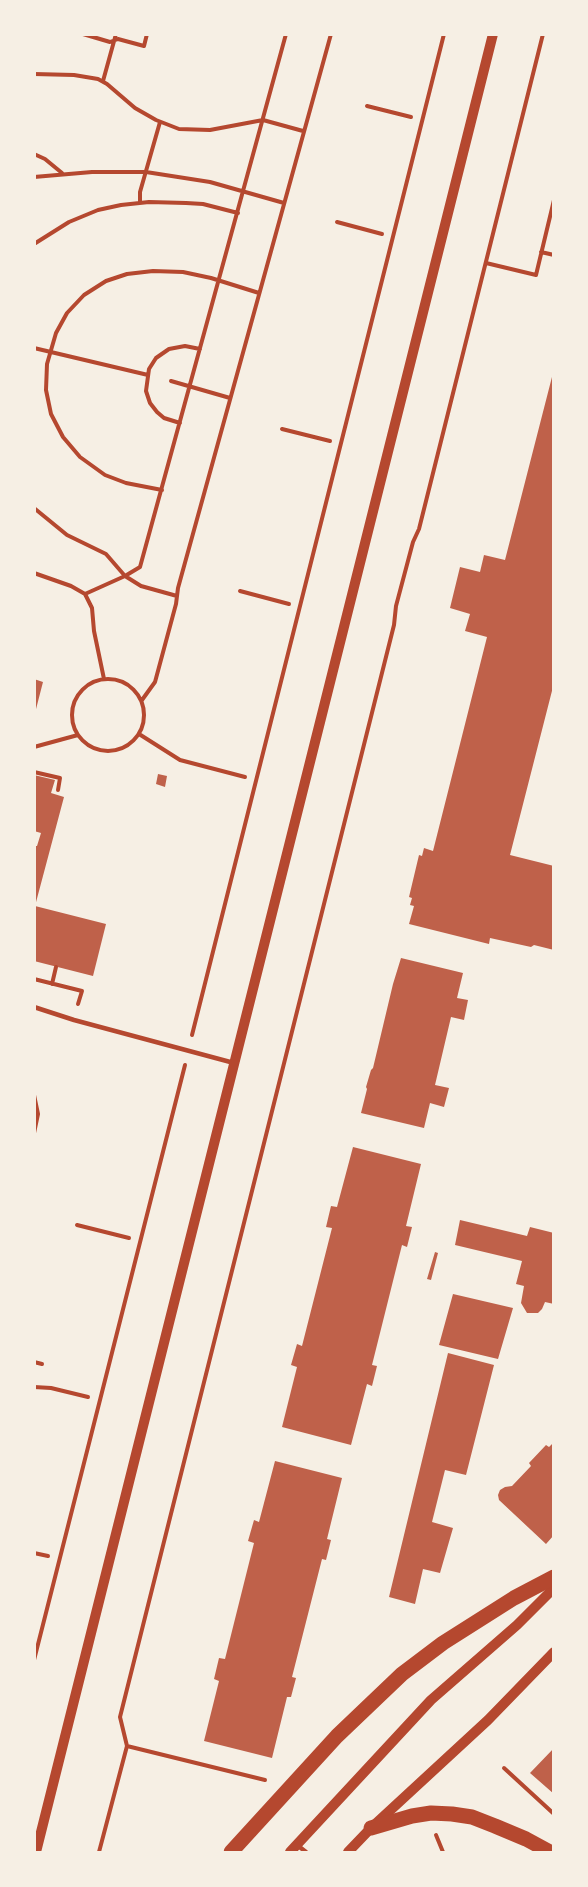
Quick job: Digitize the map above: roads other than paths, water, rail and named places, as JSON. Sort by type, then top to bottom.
[{"type":"main road","points":[[231,1852],[337,1736],[402,1674],[443,1643],[514,1598],[554,1577]]},
{"type":"main road","points":[[371,1828],[422,1815],[452,1814],[472,1817],[526,1839],[550,1852]]},
{"type":"street","points":[[36,1852],[493,34]]},
{"type":"street","points":[[297,1850],[432,1700],[517,1625],[554,1588]]},
{"type":"street","points":[[348,1852],[488,1720],[554,1652]]},
{"type":"lane","points":[[34,1007],[235,1064]]}]
